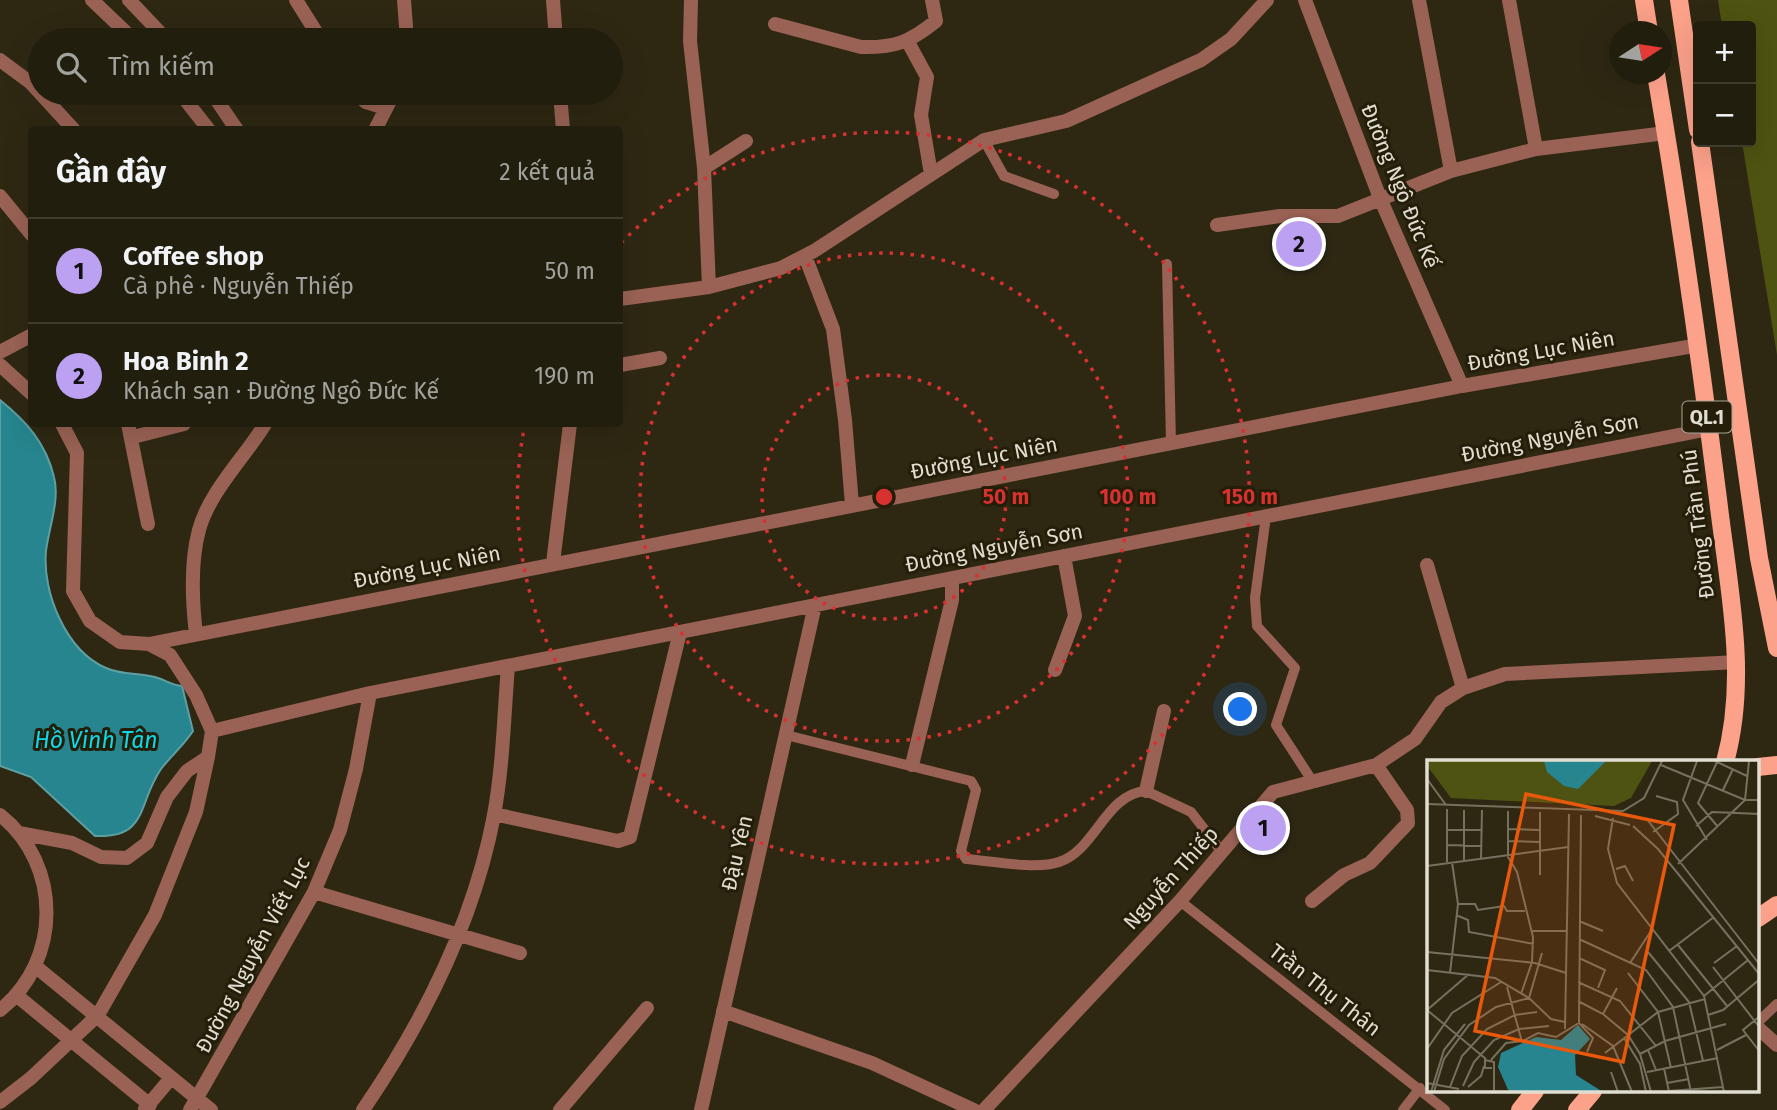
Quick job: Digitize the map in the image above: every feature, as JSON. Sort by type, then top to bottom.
[{"type":"main road","points":[[1644,0],[1647,21]]},
{"type":"main road","points":[[1679,0],[1693,96]]},
{"type":"main road","name":"Đường Trần Phú","points":[[1658,84],[1699,345],[1738,662],[1734,730],[1726,760]]},
{"type":"main road","name":"QL.1","points":[[1701,147],[1729,340],[1771,592],[1777,648]]},
{"type":"main road","points":[[1699,345],[1729,340]]},
{"type":"main road","points":[[1760,917],[1777,905]]},
{"type":"main road","points":[[1520,1110],[1534,1092]]},
{"type":"main road","points":[[1577,1110],[1592,1092]]},
{"type":"street","points":[[92,0],[121,28]]},
{"type":"street","points":[[129,0],[156,28]]},
{"type":"street","points":[[296,0],[314,28]]},
{"type":"street","points":[[404,0],[406,28]]},
{"type":"street","points":[[553,0],[555,28]]},
{"type":"street","points":[[691,0],[692,60],[704,168],[709,287]]},
{"type":"street","points":[[775,24],[861,47],[908,42],[936,21],[932,0]]},
{"type":"street","points":[[623,299],[709,287],[762,275],[804,256],[984,140],[1066,121],[1201,60],[1231,39],[1267,0]]},
{"type":"street","name":"Đường Ngô Đức Kế","points":[[1305,0],[1380,198],[1462,386]]},
{"type":"street","points":[[1419,0],[1451,171]]},
{"type":"street","points":[[1509,0],[1536,149]]},
{"type":"street","points":[[908,42],[927,77],[921,115],[931,174]]},
{"type":"street","points":[[0,60],[28,81]]},
{"type":"street","points":[[51,105],[70,126]]},
{"type":"street","points":[[189,105],[206,126]]},
{"type":"street","points":[[220,105],[234,126]]},
{"type":"street","points":[[376,105],[385,108]]},
{"type":"street","points":[[376,126],[387,105]]},
{"type":"street","points":[[561,105],[563,126]]},
{"type":"street","points":[[1217,225],[1280,216],[1338,216],[1451,171],[1536,149],[1666,133]]},
{"type":"street","points":[[704,168],[746,141]]},
{"type":"street","points":[[0,196],[28,230]]},
{"type":"street","points":[[804,256],[833,329],[845,420],[852,505]]},
{"type":"street","points":[[0,352],[28,337]]},
{"type":"street","name":"Đường Lục Niên","points":[[149,645],[553,563],[1462,386],[1699,345]]},
{"type":"street","points":[[623,364],[660,358]]},
{"type":"street","points":[[0,365],[28,390]]},
{"type":"street","points":[[0,1102],[98,1015],[155,915],[196,812],[212,731],[196,695],[170,655],[149,645],[120,642],[90,621],[73,591],[78,453],[64,427]]},
{"type":"street","points":[[148,524],[130,430],[157,427]]},
{"type":"street","points":[[196,634],[192,597],[199,529],[215,497],[263,427]]},
{"type":"street","points":[[553,563],[570,427]]},
{"type":"street","name":"Đường Nguyễn Sơn","points":[[212,731],[370,693],[1709,429]]},
{"type":"street","points":[[1055,670],[1075,615],[1064,556]]},
{"type":"street","points":[[1427,565],[1463,688]]},
{"type":"street","points":[[912,765],[952,600],[952,582],[948,579]]},
{"type":"street","name":"Đậu Yên","points":[[701,1110],[815,605]]},
{"type":"street","points":[[494,814],[618,841],[630,836],[680,632]]},
{"type":"street","name":"Nguyễn Thiếp","points":[[984,1110],[1180,901],[1273,792],[1376,765],[1415,739],[1441,702],[1463,688],[1505,674],[1738,662]]},
{"type":"street","points":[[363,1110],[431,995],[458,936],[476,887],[494,814],[508,666]]},
{"type":"street","name":"Đường Nguyễn Viết Lục","points":[[194,1105],[314,892],[340,830],[356,769],[370,693]]},
{"type":"street","points":[[1146,790],[1164,711]]},
{"type":"street","points":[[19,833],[72,843],[101,857],[127,858],[147,843],[167,797],[187,771],[208,757]]},
{"type":"street","points":[[1312,901],[1344,875],[1370,863],[1408,823],[1406,810],[1376,765]]},
{"type":"street","points":[[0,815],[19,833],[37,863],[46,897],[46,932],[36,966],[16,995],[0,1010]]},
{"type":"street","points":[[314,892],[520,953]]},
{"type":"street","points":[[36,966],[171,1078],[194,1105],[211,1110]]},
{"type":"street","points":[[16,995],[72,1039],[147,1107],[171,1078]]},
{"type":"street","points":[[560,1110],[647,1008]]},
{"type":"street","points":[[723,1011],[872,1063],[974,1110]]},
{"type":"street","points":[[1760,1030],[1777,1045]]},
{"type":"lane","points":[[984,140],[1004,176],[1054,194]]},
{"type":"lane","points":[[1167,264],[1171,443]]},
{"type":"lane","points":[[1266,516],[1255,598],[1257,626],[1295,668],[1276,725],[1313,782]]},
{"type":"lane","points":[[786,735],[975,783],[961,851],[966,859],[1040,865],[1061,862],[1079,850],[1123,799],[1146,790],[1191,812],[1222,852]]},
{"type":"lane","name":"Trần Thụ Thân","points":[[1180,901],[1445,1110]]},
{"type":"lane","points":[[1760,1020],[1777,1004]]},
{"type":"lane","points":[[1403,1110],[1420,1088]]},
{"type":"green space","points":[[1718,0],[1777,0],[1777,355],[1743,147],[1756,147],[1756,21],[1721,21]]},
{"type":"water","name":"Hồ Vinh Tân","points":[[0,400],[34,434],[46,454],[54,477],[56,495],[46,551],[46,567],[53,602],[68,634],[92,660],[106,668],[152,676],[182,686],[193,731],[161,769],[133,825],[112,835],[95,836],[31,777],[0,766]]},
{"type":"place","name":"Hoa Binh 2","points":[[1299,244]]},
{"type":"place","name":"Coffee shop","points":[[1263,828]]}]
